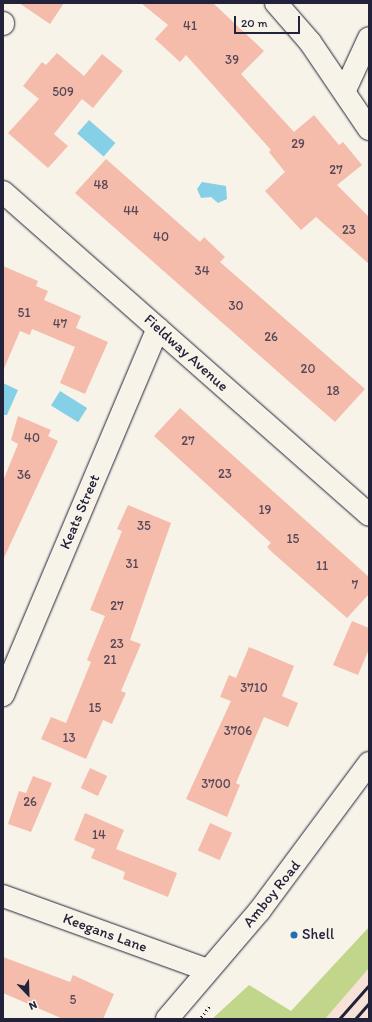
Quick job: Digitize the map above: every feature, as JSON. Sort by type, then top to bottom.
[{"type":"street","points":[[276,3],[345,90],[369,129]]},
{"type":"street","points":[[345,90],[369,38]]},
{"type":"street","name":"Fieldway Avenue","points":[[3,192],[369,515]]},
{"type":"street","name":"Keats Street","points":[[3,695],[158,328]]},
{"type":"street","name":"Amboy Road","points":[[167,1019],[314,842],[369,763]]},
{"type":"street","name":"Keegans Lane","points":[[3,896],[207,970]]},
{"type":"shaded area","points":[[369,968],[369,1019],[325,1019],[365,972]]},
{"type":"green space","points":[[369,927],[369,968],[325,1019],[212,1019],[249,985],[291,1011]]},
{"type":"water","points":[[89,120],[115,143],[104,157],[77,134]]},
{"type":"water","points":[[202,182],[226,186],[227,199],[218,203],[211,197],[201,198],[197,189]]},
{"type":"water","points":[[3,383],[18,390],[7,415],[3,415]]},
{"type":"water","points":[[60,391],[87,408],[78,422],[51,405]]},
{"type":"building","points":[[19,3],[64,3],[50,24]]},
{"type":"building","points":[[141,3],[213,3],[264,51],[241,74],[294,132],[314,115],[339,145],[343,142],[362,165],[337,185],[369,217],[369,264],[316,217],[301,230],[265,191],[285,172],[269,152],[271,150],[186,55],[180,62],[155,39],[168,25]]},
{"type":"building","points":[[57,53],[84,76],[102,54],[123,71],[93,108],[82,99],[54,134],[68,146],[48,168],[8,133],[39,99],[23,86],[42,62],[46,65]]},
{"type":"building","points":[[106,159],[200,242],[204,237],[225,257],[220,262],[365,389],[335,422],[75,193]]},
{"type":"building","points":[[3,266],[38,281],[36,286],[48,291],[44,300],[81,316],[76,328],[108,342],[85,394],[60,383],[75,347],[32,329],[30,335],[20,331],[3,371]]},
{"type":"building","points":[[180,408],[369,577],[369,594],[347,618],[273,553],[267,547],[271,543],[154,436]]},
{"type":"building","points":[[18,416],[51,430],[48,436],[58,441],[3,560],[3,481],[18,444],[11,440]]},
{"type":"building","points":[[128,505],[171,523],[130,640],[141,644],[121,691],[126,693],[112,724],[103,720],[86,759],[41,739],[51,717],[66,723],[91,662],[87,660],[105,616],[90,610],[122,531],[117,529]]},
{"type":"building","points":[[352,621],[369,628],[369,649],[358,675],[333,665]]},
{"type":"building","points":[[249,647],[294,666],[282,696],[298,703],[288,727],[264,717],[236,783],[240,785],[227,817],[186,799],[231,701],[220,697],[229,675],[236,678]]},
{"type":"building","points":[[90,768],[107,776],[98,796],[81,788]]},
{"type":"building","points":[[33,776],[52,783],[31,832],[8,824],[19,791],[26,793]]},
{"type":"building","points":[[85,813],[124,830],[116,849],[177,873],[168,897],[123,879],[125,872],[91,858],[95,849],[74,840]]},
{"type":"building","points":[[210,823],[232,833],[220,860],[198,850]]},
{"type":"building","points":[[3,957],[70,982],[73,975],[114,994],[103,1019],[63,1019],[3,993]]},
{"type":"railway","points":[[339,1019],[369,985]]},
{"type":"railway","points":[[355,1019],[369,1003]]},
{"type":"place","name":"Shell","points":[[294,935]]}]
